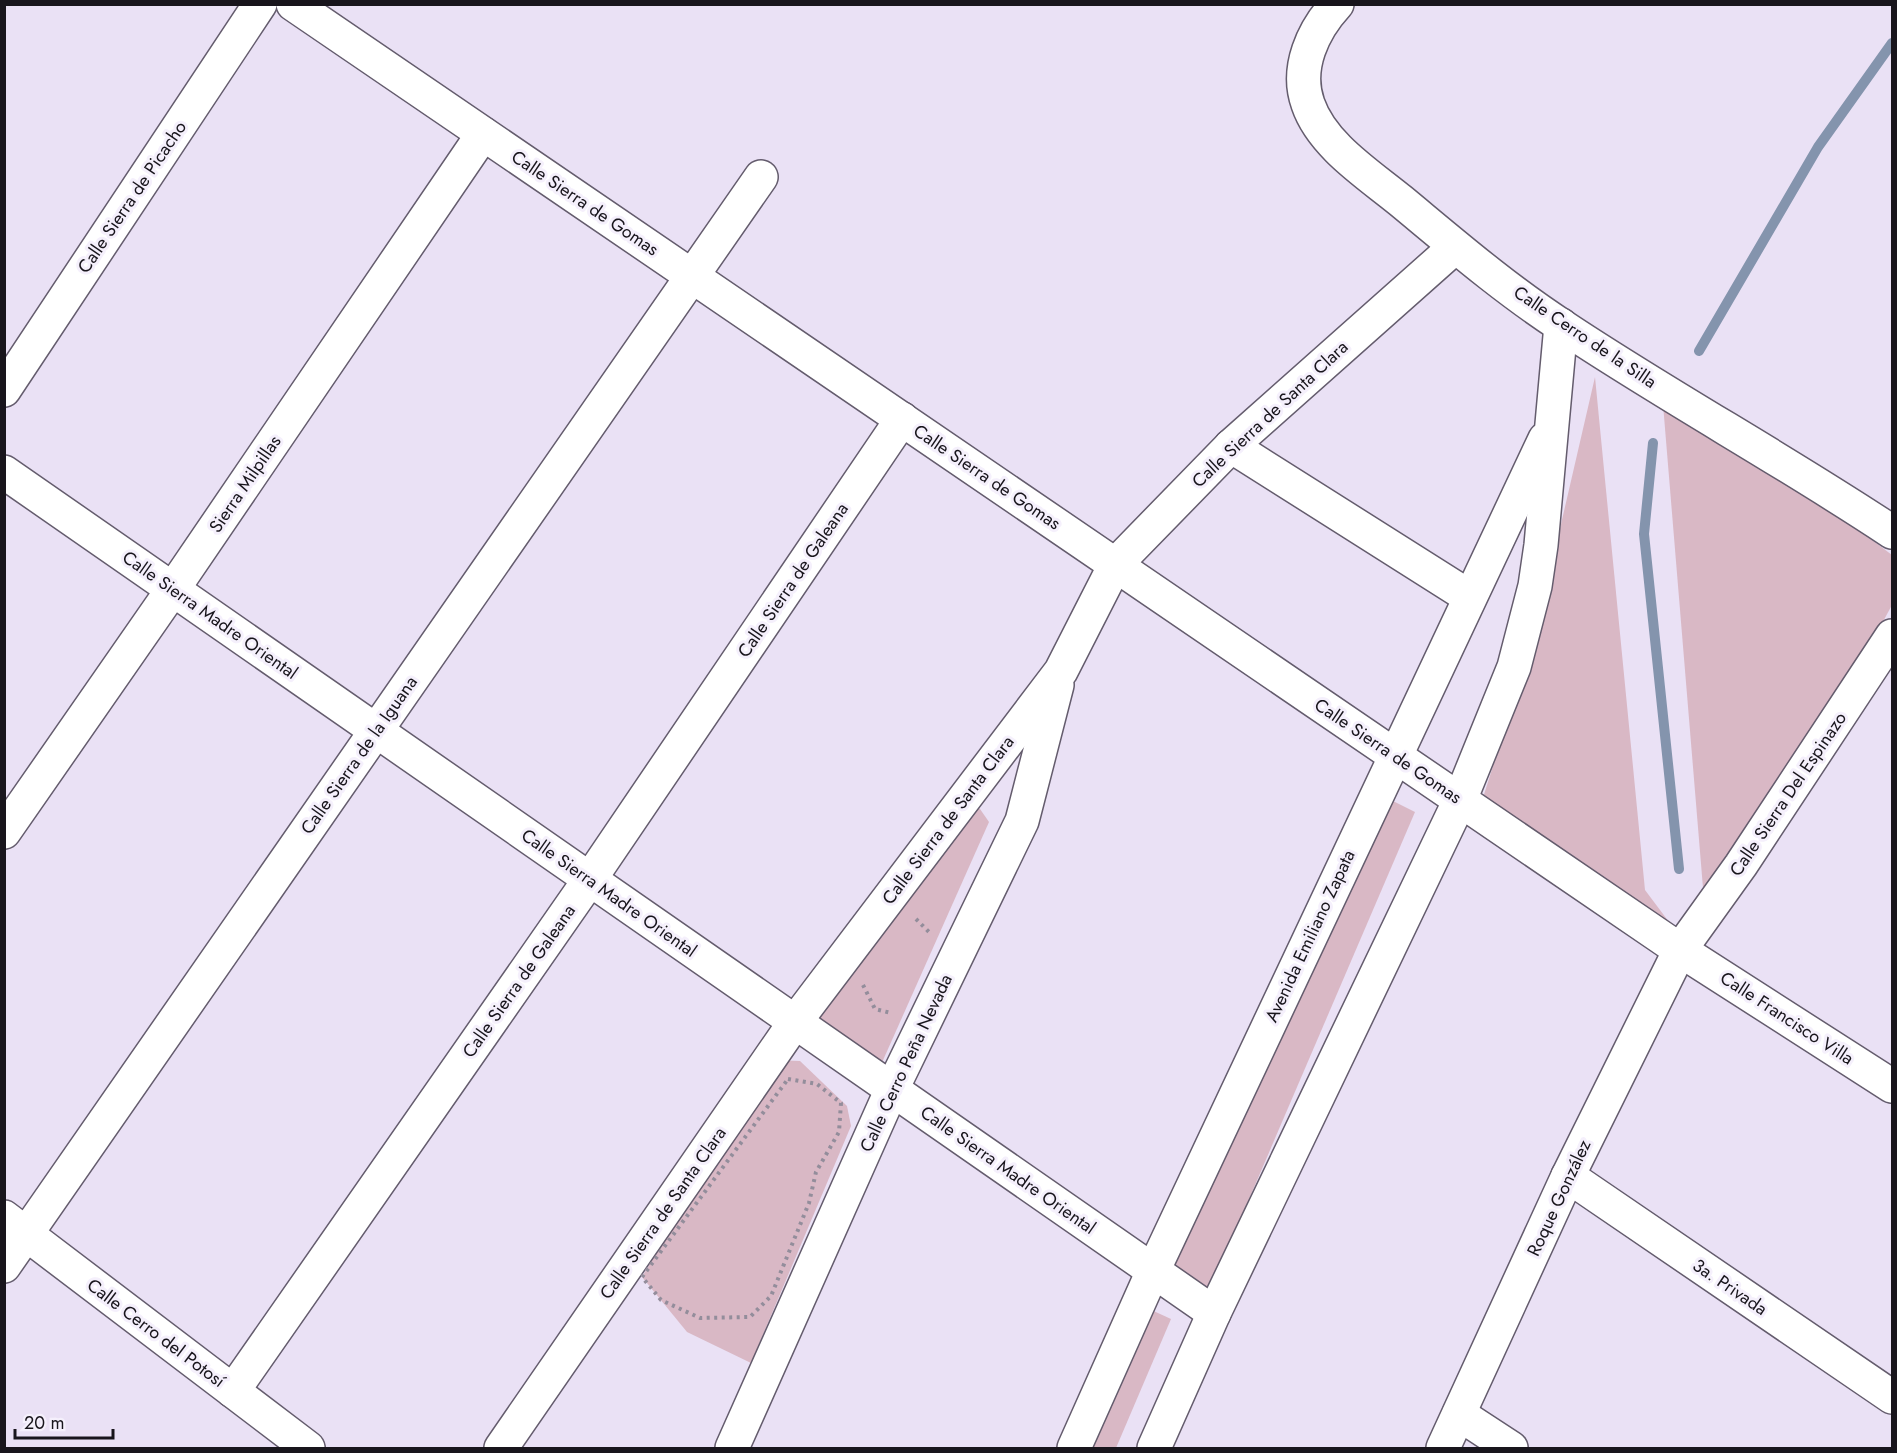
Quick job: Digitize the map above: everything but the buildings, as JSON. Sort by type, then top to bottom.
[{"type":"street","name":"Calle Sierra de Picacho","points":[[4,390],[260,4]]},
{"type":"street","name":"Calle Sierra de Gomas","points":[[293,4],[1680,950]]},
{"type":"street","name":"Calle Cerro de la Silla","points":[[1337,4],[1319,26],[1309,48],[1304,75],[1308,104],[1341,152],[1455,247],[1561,326],[1893,532]]},
{"type":"street","name":"Sierra Milpillas","points":[[4,832],[174,589],[483,134]]},
{"type":"street","name":"Calle Sierra de la Iguana","points":[[4,1266],[16,1226],[375,730],[761,177]]},
{"type":"street","name":"Calle Sierra de Santa Clara","points":[[501,1449],[795,1022],[1061,671],[1115,565],[1231,446],[1455,247]]},
{"type":"street","name":"Avenida Emiliano Zapata","points":[[1154,1449],[1214,1313],[1460,800],[1514,667],[1534,586],[1547,500],[1551,426],[1561,326]]},
{"type":"street","name":"Calle Sierra de Galeana","points":[[233,1391],[590,879],[902,419]]},
{"type":"street","name":"Avenida Emiliano Zapata","points":[[1074,1449],[1153,1271],[1468,596],[1551,426]]},
{"type":"street","points":[[1231,446],[1468,596]]},
{"type":"street","name":"Calle Sierra Madre Oriental","points":[[4,472],[1214,1313]]},
{"type":"street","name":"Calle Sierra Del Espinazo","points":[[1680,950],[1747,856],[1893,636]]},
{"type":"street","name":"Calle Cerro Peña Nevada","points":[[732,1449],[892,1089],[1022,821],[1061,671]]},
{"type":"street","name":"Calle Francisco Villa","points":[[1680,950],[1890,1078]]},
{"type":"street","name":"Roque González","points":[[1443,1449],[1568,1176],[1680,950]]},
{"type":"street","name":"3a. Privada","points":[[1568,1176],[1893,1397]]},
{"type":"street","name":"Calle Cerro del Potosí","points":[[16,1226],[308,1449]]},
{"type":"street","points":[[1459,1414],[1511,1449]]},
{"type":"path","points":[[908,920],[918,919],[933,938],[938,927]]},
{"type":"path","points":[[861,976],[865,994],[875,1009],[890,1014],[900,1011]]},
{"type":"path","points":[[788,1079],[817,1084],[841,1103],[839,1132],[816,1172],[809,1203],[771,1296],[750,1317],[700,1318],[661,1299],[642,1277],[788,1079]]},
{"type":"shaded area","points":[[1595,377],[1645,890],[1678,934],[1480,807],[1537,628]]},
{"type":"shaded area","points":[[1661,380],[1892,555],[1892,605],[1748,870],[1704,900]]},
{"type":"shaded area","points":[[1367,788],[1415,812],[1207,1297],[1151,1263]]},
{"type":"shaded area","points":[[963,800],[980,809],[989,822],[876,1076],[807,1020]]},
{"type":"shaded area","points":[[772,1060],[800,1061],[847,1106],[851,1126],[751,1363],[687,1332],[642,1277]]},
{"type":"shaded area","points":[[1134,1302],[1171,1319],[1116,1448],[1066,1448]]},
{"type":"waterway","points":[[1699,351],[1818,147],[1892,43]]},
{"type":"waterway","points":[[1653,443],[1644,534],[1679,869]]}]
